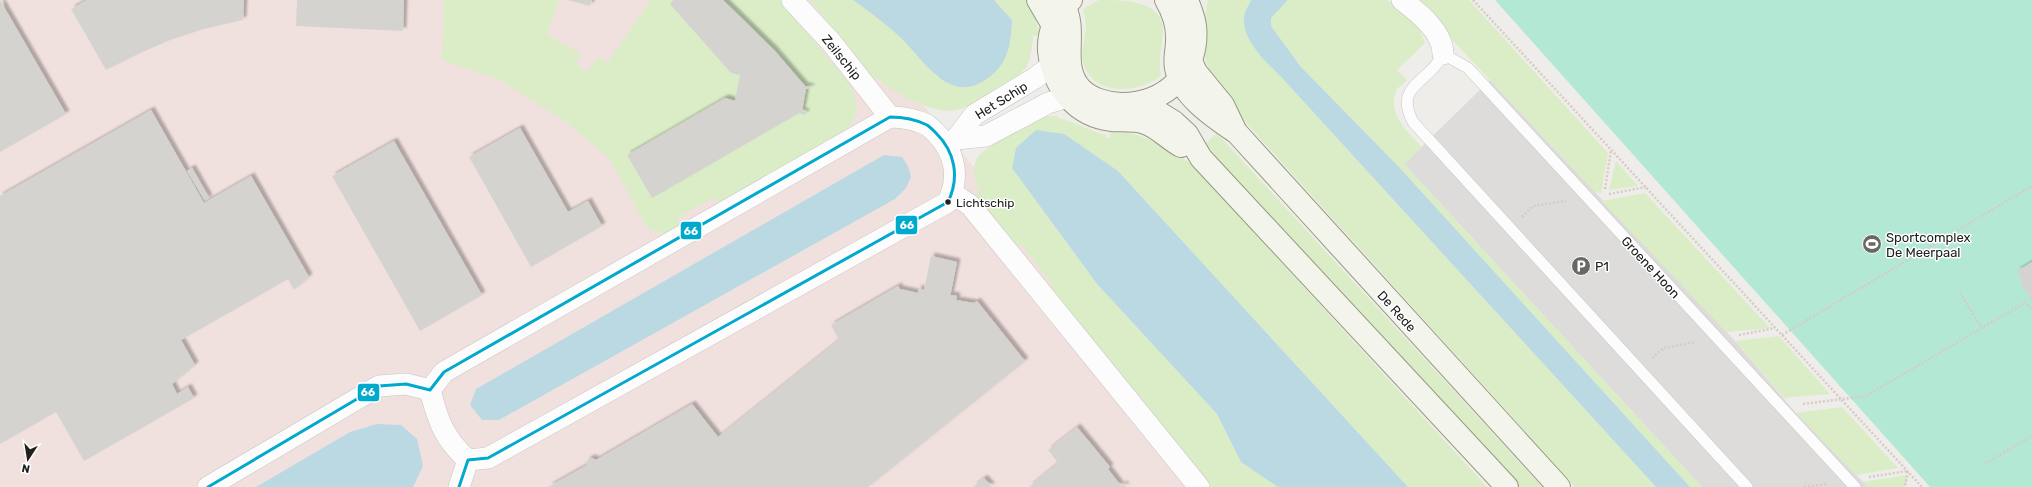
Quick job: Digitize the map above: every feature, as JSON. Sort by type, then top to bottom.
[{"type":"main road","points":[[1038,0],[1052,24]]},
{"type":"main road","points":[[1166,0],[1172,11],[1176,26],[1177,40],[1175,62],[1179,79]]},
{"type":"main road","points":[[1066,2],[1070,18],[1070,66],[1075,94],[1082,109],[1097,117],[1111,120],[1144,112],[1155,99],[1172,87],[1191,61],[1195,43],[1195,26],[1187,0]]},
{"type":"main road","points":[[1066,2],[1052,24],[1049,44],[1051,66],[1057,84],[1075,94]]},
{"type":"main road","name":"De Rede","points":[[1191,61],[1196,72],[1223,105],[1237,133]]},
{"type":"main road","name":"De Rede","points":[[1179,79],[1207,113],[1237,133],[1559,487]]},
{"type":"main road","points":[[1144,112],[1160,130],[1178,145],[1201,158],[1507,487]]},
{"type":"street","name":"Zeilschip","points":[[792,0],[831,42],[890,117]]},
{"type":"street","points":[[1402,0],[1435,32],[1443,43],[1443,54]]},
{"type":"street","name":"Het Schip","points":[[951,141],[974,115],[1035,78],[1051,66]]},
{"type":"street","name":"Het Schip","points":[[951,141],[986,136],[1048,103],[1075,94]]},
{"type":"street","points":[[890,117],[906,117],[928,125],[951,141],[954,163],[952,193],[948,202],[488,458],[468,460],[454,448],[441,425],[430,390],[444,372],[890,117]]},
{"type":"street","points":[[952,193],[970,205],[1200,487]]},
{"type":"street","points":[[208,487],[379,386],[406,384],[430,390]]},
{"type":"street","points":[[459,487],[468,460]]},
{"type":"lane","name":"Groene Hoon","points":[[1443,54],[1468,68],[1854,487]]},
{"type":"lane","points":[[1443,54],[1438,65],[1415,85],[1409,93],[1406,102],[1408,112],[1413,122],[1747,487]]},
{"type":"path","points":[[1473,0],[1922,487]]},
{"type":"path","points":[[1603,195],[1611,150]]},
{"type":"path","points":[[1782,335],[2032,186]]},
{"type":"path","points":[[1960,293],[1982,328]]},
{"type":"path","points":[[1780,407],[1866,396],[2026,302],[2032,311]]},
{"type":"path","points":[[1986,463],[2032,436]]},
{"type":"shaded area","points":[[0,0],[827,0],[899,75],[1021,225],[1291,487],[0,487]]},
{"type":"shaded area","name":"P1","points":[[1490,80],[1735,341],[1796,413],[1868,487],[1702,487],[1404,164]]},
{"type":"green space","points":[[444,0],[559,0],[547,34],[579,53],[579,59],[576,64],[587,72],[597,57],[607,63],[651,0],[780,0],[852,87],[857,106],[855,116],[851,125],[838,135],[719,203],[714,197],[677,218],[681,224],[666,234],[648,229],[609,158],[566,122],[498,79],[442,60]]},
{"type":"green space","points":[[810,0],[853,0],[877,16],[900,37],[938,78],[1012,20],[994,0],[1027,0],[1031,6],[1040,35],[1033,36],[1027,66],[1013,80],[991,95],[967,107],[948,111],[939,110],[910,100],[892,90],[877,78],[874,79]]},
{"type":"green space","points":[[1099,0],[1142,4],[1158,14],[1162,22],[1163,33],[1160,60],[1161,76],[1140,86],[1129,89],[1117,89],[1106,87],[1096,81],[1088,73],[1082,58],[1086,28],[1083,9]]},
{"type":"green space","points":[[1208,0],[1251,0],[1244,16],[1283,79],[1656,487],[1575,487],[1222,96],[1209,72],[1204,51],[1204,25]]},
{"type":"green space","points":[[1288,0],[1387,0],[1404,13],[1419,29],[1425,43],[1397,70],[1407,80],[1396,91],[1394,108],[1405,129],[1422,147],[1404,164],[1702,487],[1690,487],[1399,167],[1301,67],[1271,26],[1270,18]]},
{"type":"green space","points":[[1415,0],[1469,0],[1608,153],[1601,193],[1595,192]]},
{"type":"green space","name":"Sportcomplex De Meerpaal","points":[[1495,0],[2032,0],[2032,487],[1930,487]]},
{"type":"green space","points":[[1058,116],[1058,118],[1106,135],[1105,137],[1110,138],[1111,129],[1144,137],[1190,163],[1487,487],[1408,487],[1118,171],[1012,168],[1097,284],[1217,414],[1241,462],[1278,487],[1212,487],[1049,288],[1053,285],[1021,244],[1017,247],[976,197],[979,192],[975,179],[974,165],[982,153],[997,142],[1038,118]]},
{"type":"green space","points":[[1217,133],[1542,487],[1517,487],[1204,145]]},
{"type":"green space","points":[[1616,161],[1638,186],[1609,190]]},
{"type":"green space","points":[[1645,193],[1770,328],[1726,332],[1602,201]]},
{"type":"green space","points":[[1779,336],[1830,394],[1784,398],[1735,341]]},
{"type":"green space","points":[[1842,407],[1898,468],[1856,475],[1796,413]]},
{"type":"green space","points":[[1906,475],[1908,478],[1905,487],[1868,487],[1863,482]]},
{"type":"water","points":[[853,0],[994,0],[1012,20],[1010,43],[1006,57],[992,75],[978,84],[965,87],[952,85],[941,79],[931,70],[901,38],[878,18]]},
{"type":"water","points":[[1251,0],[1288,0],[1271,18],[1271,26],[1301,67],[1399,167],[1690,487],[1656,487],[1264,59],[1247,35],[1244,26],[1244,15]]},
{"type":"water","points":[[1036,130],[1064,134],[1118,171],[1408,487],[1278,487],[1241,462],[1217,414],[1097,284],[1012,168],[1016,148]]},
{"type":"water","points":[[884,155],[902,157],[908,166],[911,177],[906,188],[895,199],[499,420],[482,420],[470,405],[476,389]]},
{"type":"water","points":[[377,424],[401,425],[417,439],[423,466],[413,487],[256,487],[350,432]]},
{"type":"building","points":[[0,0],[66,114],[0,152]]},
{"type":"building","points":[[87,0],[244,0],[243,20],[204,29],[170,40],[106,70],[71,9]]},
{"type":"building","points":[[297,0],[404,0],[403,31],[296,26]]},
{"type":"building","points":[[567,0],[592,0],[590,6]]},
{"type":"building","points":[[673,0],[723,0],[774,50],[805,86],[811,87],[810,89],[806,89],[802,111],[806,112],[805,115],[799,113],[652,198],[627,155],[725,98],[735,101],[740,75],[731,73],[670,4]]},
{"type":"building","points":[[151,110],[204,203],[251,176],[309,277],[294,290],[288,279],[181,340],[195,365],[172,384],[177,394],[188,387],[194,398],[84,461],[56,412],[0,444],[0,196]]},
{"type":"building","points":[[520,128],[568,212],[588,201],[602,226],[531,267],[469,157]]},
{"type":"building","points":[[394,141],[482,295],[420,331],[332,176]]},
{"type":"building","points":[[192,168],[209,198],[205,201],[187,171]]},
{"type":"building","points":[[931,256],[957,262],[950,297],[951,295],[957,296],[956,300],[974,303],[977,301],[1025,361],[868,487],[548,487],[587,465],[586,462],[589,459],[592,458],[596,460],[692,404],[718,437],[839,340],[831,325],[898,286],[900,289],[918,293],[918,288],[924,290]]},
{"type":"building","points":[[2032,262],[2032,302],[2020,281],[2022,280],[2017,271]]},
{"type":"building","points":[[1077,427],[1110,467],[1108,469],[1121,486],[1124,484],[1126,487],[1029,487],[1058,463],[1048,450]]},
{"type":"building","points":[[984,478],[992,487],[973,487]]},
{"type":"transit line","name":"66","points":[[208,487],[379,386],[406,384],[430,390],[444,372],[890,117],[900,117],[918,121],[927,125],[936,133],[948,148],[954,165],[954,183],[948,202],[488,458],[468,460],[459,487]]},
{"type":"place","name":"Lichtschip","points":[[948,202]]},
{"type":"place","name":"Sportcomplex De Meerpaal","points":[[1872,244]]},
{"type":"place","name":"P1","points":[[1581,266]]}]
